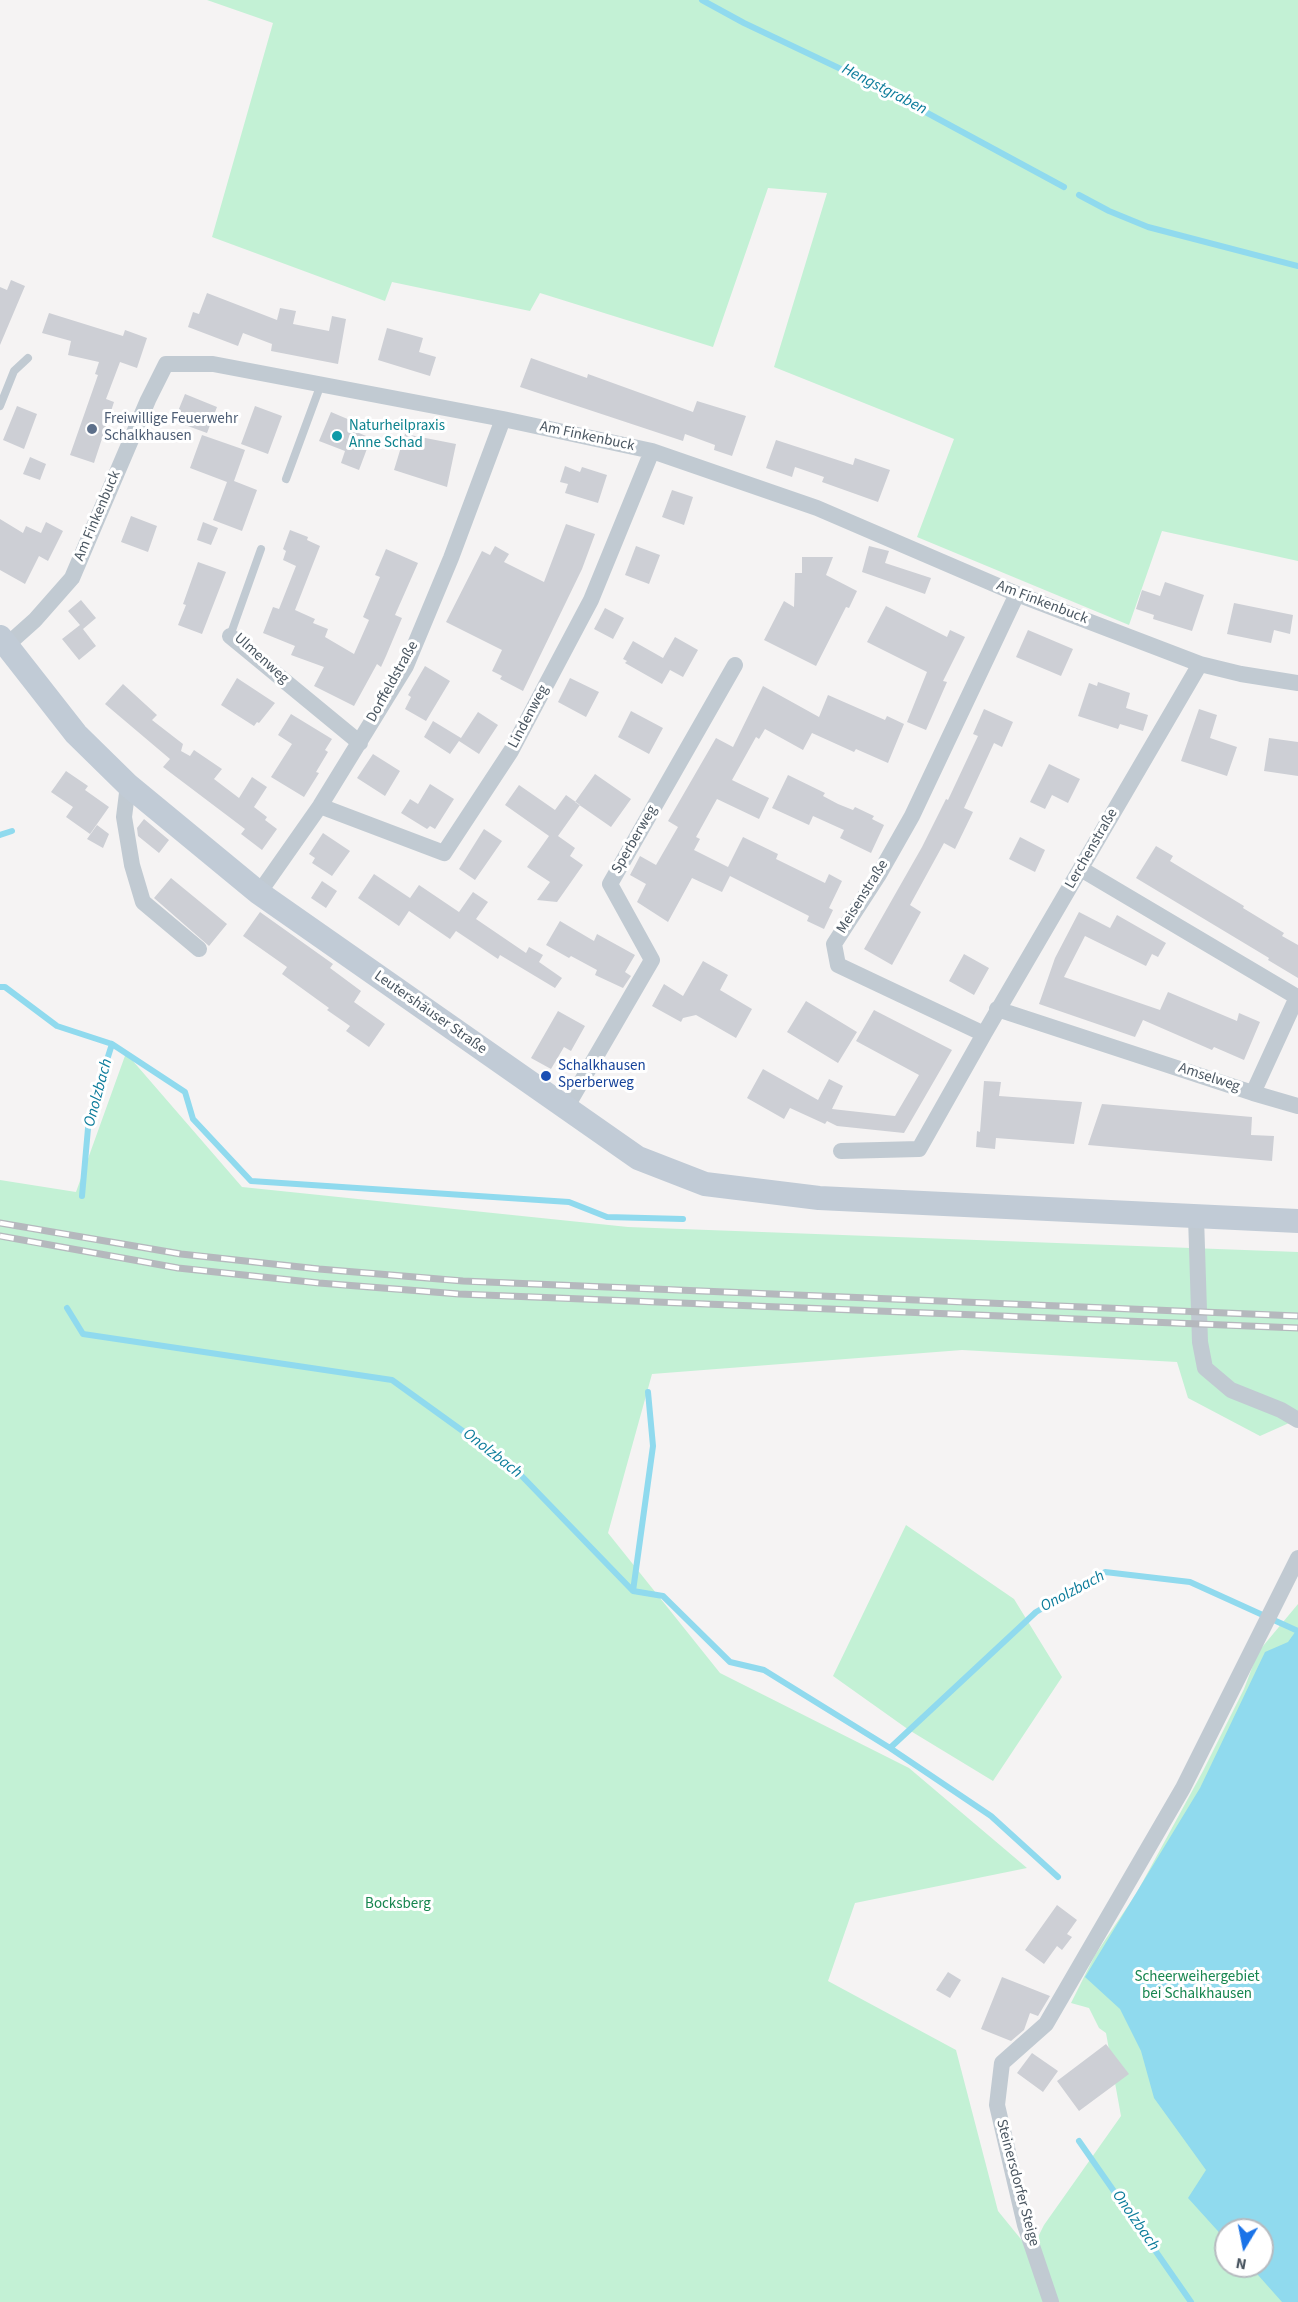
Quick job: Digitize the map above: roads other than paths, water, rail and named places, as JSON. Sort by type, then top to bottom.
[{"type":"main road","name":"Leutershäuser Straße","points":[[3,641],[76,734],[128,785],[259,893],[638,1158],[705,1184],[819,1198],[1298,1221]]},
{"type":"street","name":"Am Finkenbuck","points":[[3,641],[35,620],[72,578],[148,400],[166,364],[213,364],[503,419],[652,451],[818,508],[1017,594],[1200,664],[1242,674],[1298,683]]},
{"type":"street","name":"Dorffeldstraße","points":[[259,893],[320,806],[406,666],[451,558],[503,419]]},
{"type":"street","name":"Lindenweg","points":[[320,806],[444,853],[511,751],[591,600],[652,451]]},
{"type":"street","name":"Meisenstraße","points":[[984,1034],[838,965],[834,944],[878,876],[912,816],[1017,594]]},
{"type":"street","name":"Ulmenweg","points":[[230,636],[360,743]]},
{"type":"street","name":"Lerchenstraße","points":[[984,1034],[1200,664]]},
{"type":"street","name":"Sperberweg","points":[[566,1108],[652,960],[610,884],[735,665]]},
{"type":"street","points":[[128,785],[124,817],[132,865],[143,902],[199,948]]},
{"type":"street","name":"Amselweg","points":[[997,1009],[1253,1093],[1297,997],[1081,868]]},
{"type":"street","points":[[841,1151],[919,1149],[984,1034]]},
{"type":"street","points":[[1253,1093],[1298,1106]]},
{"type":"street","points":[[1196,1217],[1200,1342],[1206,1368],[1231,1390],[1290,1410],[1298,1420]]},
{"type":"street","name":"Steinersdorfer Steige","points":[[1051,2302],[1025,2225],[997,2105],[1002,2062],[1046,2024],[1183,1788],[1298,1558]]},
{"type":"lane","points":[[0,406],[14,371],[28,358]]},
{"type":"lane","points":[[286,479],[321,384]]},
{"type":"lane","name":"Ulmenweg","points":[[230,636],[261,549]]},
{"type":"water","name":"Scheerweihergebiet bei Schalkhausen","points":[[1298,1628],[1298,2302],[1282,2302],[1261,2278],[1274,2278],[1274,2218],[1214,2218],[1214,2227],[1188,2198],[1206,2170],[1154,2098],[1141,2051],[1120,2009],[1085,1977],[1200,1788],[1265,1652],[1288,1642]]},
{"type":"waterway","name":"Hengstgraben","points":[[702,0],[744,23],[883,89],[1064,187]]},
{"type":"waterway","name":"Hengstgraben","points":[[1079,195],[1109,211],[1148,227],[1298,266]]},
{"type":"waterway","points":[[0,835],[12,831]]},
{"type":"waterway","name":"Onolzbach","points":[[0,987],[5,987],[57,1026],[112,1044],[89,1117],[82,1196]]},
{"type":"waterway","points":[[112,1044],[185,1092],[193,1119],[251,1181],[569,1202],[607,1217],[683,1219]]},
{"type":"waterway","name":"Onolzbach","points":[[67,1308],[83,1334],[392,1380],[514,1468],[633,1591],[663,1596],[730,1662],[764,1670],[890,1748],[991,1816],[1058,1877]]},
{"type":"waterway","points":[[633,1591],[653,1446],[648,1392]]},
{"type":"waterway","name":"Onolzbach","points":[[890,1748],[1036,1612],[1105,1572],[1190,1582],[1298,1631]]},
{"type":"waterway","name":"Onolzbach","points":[[1079,2141],[1191,2302]]},
{"type":"railway","points":[[0,1223],[181,1254],[463,1281],[1298,1316]]},
{"type":"railway","points":[[0,1236],[178,1268],[319,1283],[459,1294],[1298,1328]]},
{"type":"place","name":"Freiwillige Feuerwehr Schalkhausen","points":[[92,429]]},
{"type":"place","name":"Naturheilpraxis Anne Schad","points":[[337,436]]},
{"type":"place","name":"Schalkhausen Sperberweg","points":[[546,1076]]},
{"type":"park label","name":"Bocksberg","points":[[398,1905]]}]
